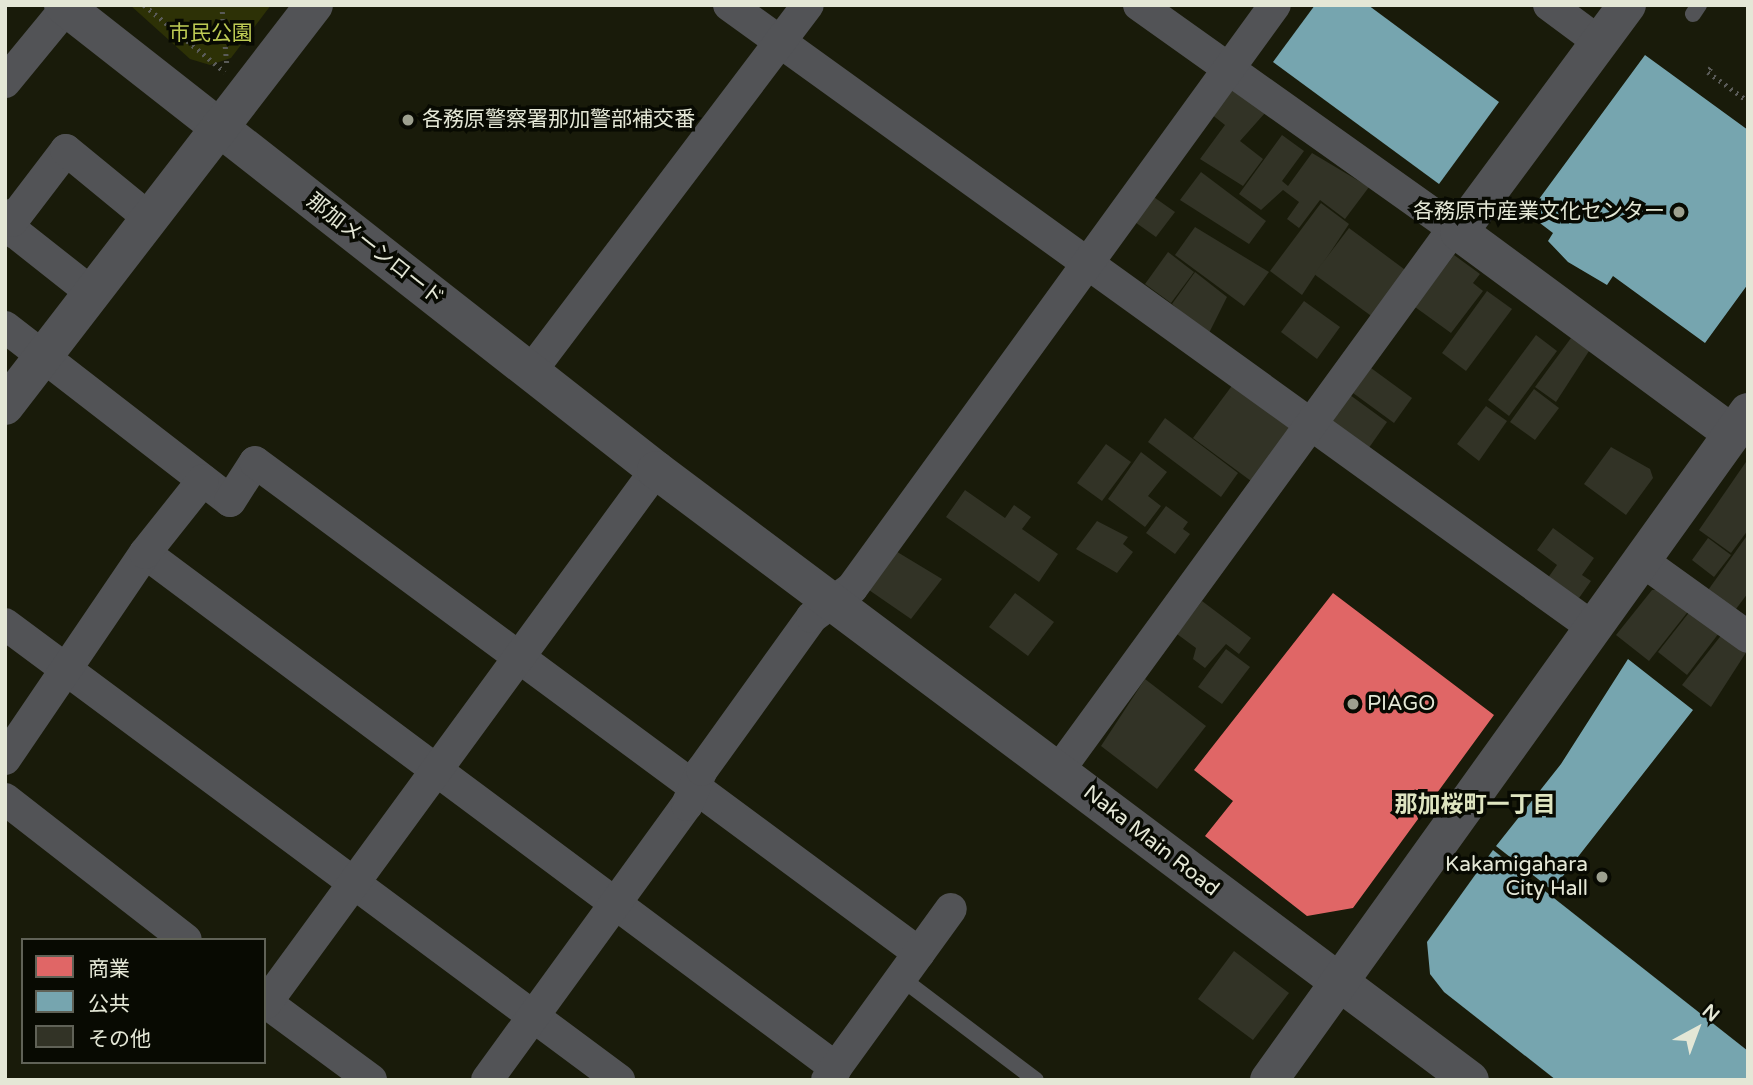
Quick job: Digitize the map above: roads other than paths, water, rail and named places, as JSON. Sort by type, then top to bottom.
[{"type":"street","points":[[5,406],[314,5]]},
{"type":"street","points":[[729,5],[1592,627]]},
{"type":"street","points":[[531,370],[808,5]]},
{"type":"street","points":[[1139,5],[1742,430],[1592,627],[1344,984],[1269,1080]]},
{"type":"street","points":[[487,1080],[615,903],[811,617],[852,588],[1275,5]]},
{"type":"street","points":[[1549,5],[1599,43]]},
{"type":"street","points":[[1059,770],[1456,230],[1627,5]]},
{"type":"street","points":[[5,82],[65,7]]},
{"type":"street","name":"那加メーンロード","points":[[65,7],[656,470]]},
{"type":"street","points":[[92,293],[16,233],[9,218],[66,150],[150,219]]},
{"type":"street","points":[[5,327],[230,501],[255,462],[694,789],[910,966]]},
{"type":"street","points":[[266,1001],[353,886],[656,470]]},
{"type":"street","name":"Naka Main Road","points":[[656,470],[1470,1080]]},
{"type":"street","points":[[5,760],[145,553],[203,480]]},
{"type":"street","points":[[145,553],[615,903],[832,1074],[951,909]]},
{"type":"street","points":[[1641,560],[1748,637]]},
{"type":"street","points":[[5,624],[68,667],[353,886],[619,1080]]},
{"type":"street","points":[[5,799],[183,938]]},
{"type":"street","points":[[266,1003],[371,1080]]},
{"type":"lane","points":[[910,966],[1036,1080]]},
{"type":"place","name":"各務原警察署那加警部補交番","points":[[408,120]]},
{"type":"place","name":"各務原市産業文化センター","points":[[1679,212]]},
{"type":"place","name":"PIAGO","points":[[1353,704]]},
{"type":"place","name":"Kakamigahara City Hall","points":[[1602,877]]},
{"type":"district","name":"那加桜町一丁目","points":[[1475,805]]},
{"type":"park label","name":"市民公園","points":[[211,34]]}]
